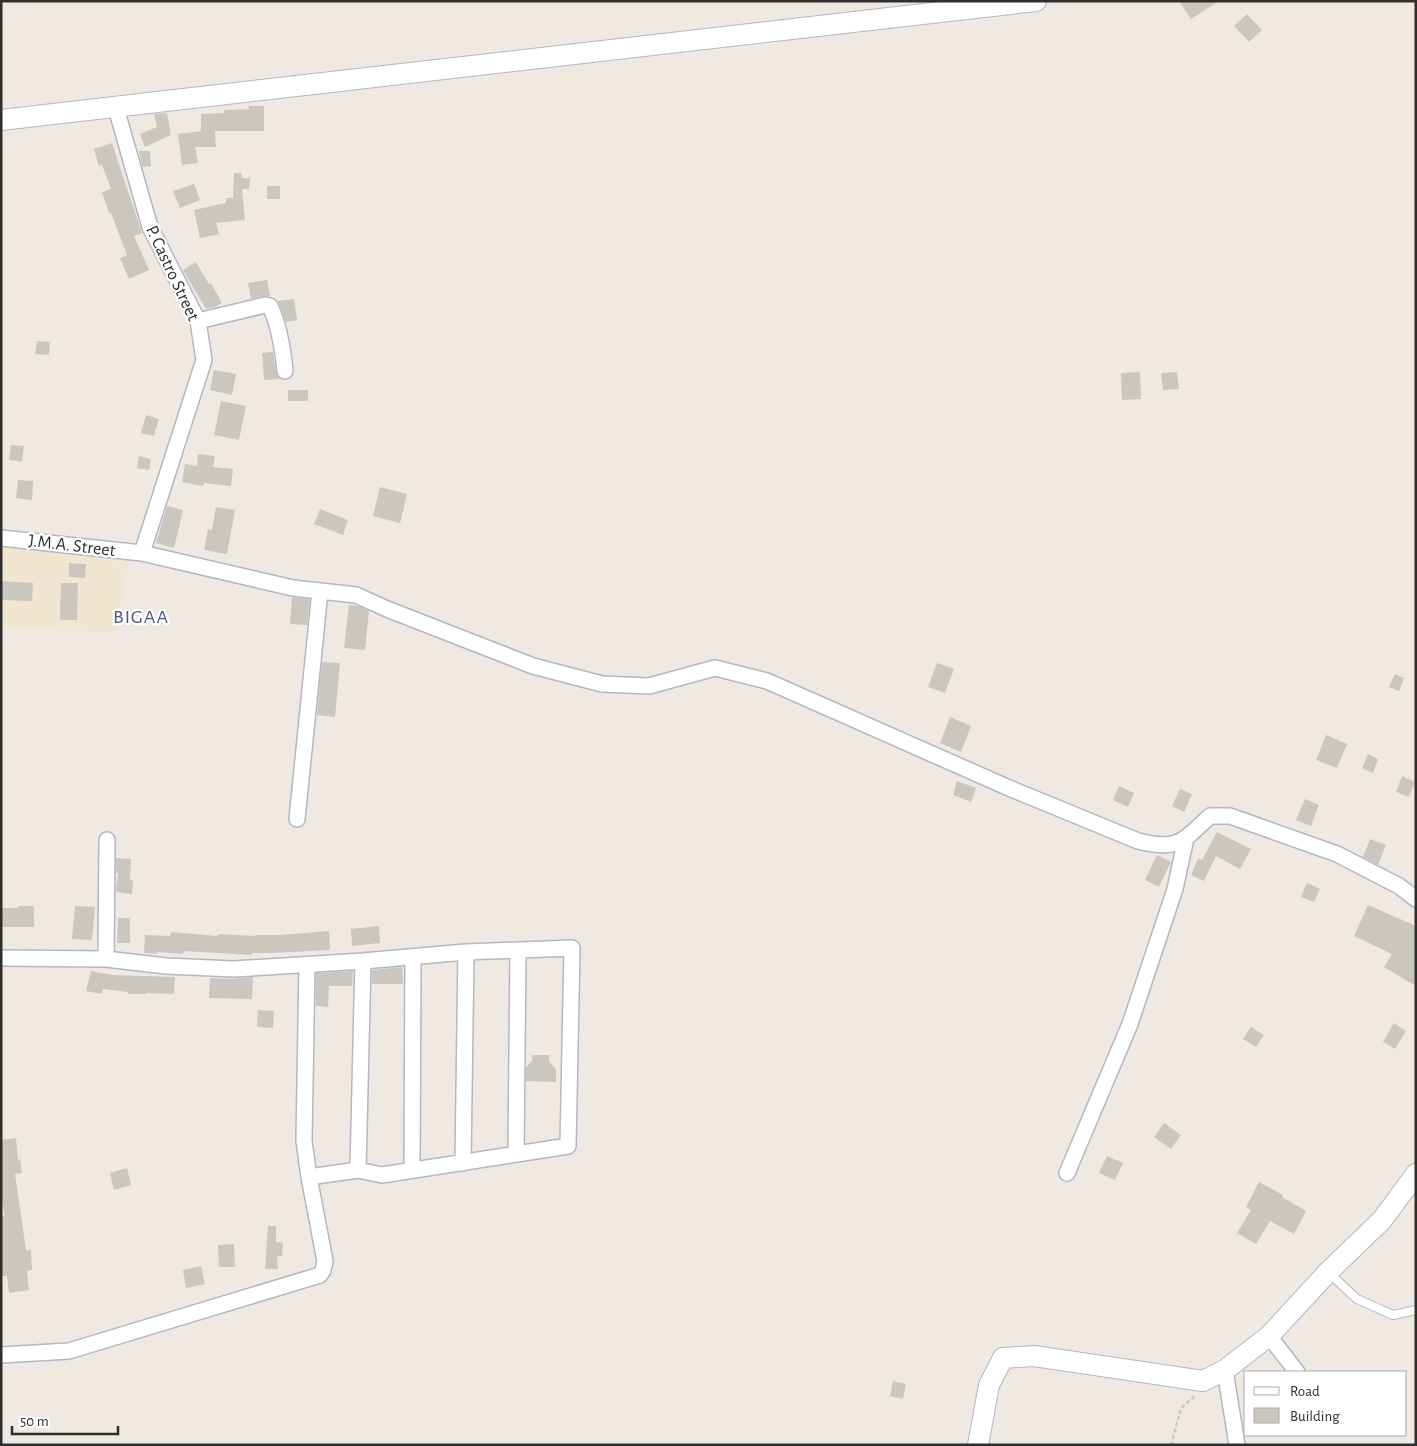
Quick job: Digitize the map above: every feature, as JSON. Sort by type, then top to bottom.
[{"type":"street","points":[[1,120],[1036,1]]},
{"type":"street","name":"P. Castro Street","points":[[116,108],[150,227],[198,321],[204,360],[142,553]]},
{"type":"street","points":[[198,321],[270,306],[283,352],[285,372]]},
{"type":"street","name":"J.M.A. Street","points":[[1,538],[142,553],[293,588],[356,595],[532,666],[602,684],[649,686],[715,668],[766,680],[1009,788],[1138,841],[1158,846],[1170,845],[1186,838]]},
{"type":"street","points":[[297,819],[320,591]]},
{"type":"street","points":[[1068,1173],[1130,1024],[1176,888],[1186,838],[1210,816],[1230,816],[1337,854],[1399,886],[1416,899]]},
{"type":"street","points":[[106,959],[107,840]]},
{"type":"street","points":[[1,958],[106,959],[166,966],[234,970],[466,952],[572,948],[568,1146],[382,1175],[358,1170],[309,1177]]},
{"type":"street","points":[[516,1154],[518,950]]},
{"type":"street","points":[[463,1162],[466,952]]},
{"type":"street","points":[[412,1170],[413,957]]},
{"type":"street","points":[[358,1170],[364,961]]},
{"type":"street","points":[[1,1355],[69,1351],[320,1275],[323,1270],[324,1261],[304,1141],[307,965]]},
{"type":"street","points":[[978,1445],[989,1385],[1003,1358],[1034,1356],[1203,1381],[1225,1370],[1269,1336],[1328,1272],[1382,1220],[1416,1174]]},
{"type":"street","points":[[1269,1336],[1296,1371]]},
{"type":"street","points":[[1225,1370],[1237,1445]]},
{"type":"lane","points":[[1328,1272],[1356,1299],[1393,1315],[1416,1310]]},
{"type":"path","points":[[1171,1445],[1181,1408],[1196,1396]]},
{"type":"shaded area","points":[[1,545],[26,546],[128,563],[116,633],[1,627]]},
{"type":"building","points":[[1179,1],[1219,1],[1191,19]]},
{"type":"building","points":[[1247,14],[1262,30],[1249,42],[1234,26]]},
{"type":"building","points":[[249,106],[264,106],[264,131],[215,131],[216,147],[195,147],[198,163],[182,165],[178,134],[201,131],[201,114],[224,113],[224,110],[249,109]]},
{"type":"building","points":[[167,113],[171,135],[145,147],[140,134],[157,127],[154,114]]},
{"type":"building","points":[[112,143],[142,233],[134,236],[149,270],[129,279],[120,258],[127,255],[102,192],[111,189],[102,165],[99,166],[94,149]]},
{"type":"building","points":[[139,151],[150,151],[151,166],[142,167]]},
{"type":"building","points":[[234,173],[241,173],[242,178],[250,178],[249,189],[242,189],[245,220],[216,223],[219,234],[200,238],[194,210],[226,203],[226,198],[233,198]]},
{"type":"building","points":[[194,184],[200,200],[180,208],[173,191]]},
{"type":"building","points":[[267,186],[280,186],[280,199],[267,199]]},
{"type":"building","points":[[196,262],[222,303],[215,307],[206,309],[183,270]]},
{"type":"building","points":[[267,280],[270,296],[251,299],[248,283]]},
{"type":"building","points":[[294,299],[297,320],[286,322],[278,301]]},
{"type":"building","points":[[37,341],[50,342],[49,355],[35,354]]},
{"type":"building","points":[[273,352],[276,372],[280,379],[264,380],[262,353]]},
{"type":"building","points":[[214,370],[236,374],[232,395],[210,390]]},
{"type":"building","points":[[1140,372],[1141,399],[1122,400],[1121,373]]},
{"type":"building","points":[[1177,372],[1179,389],[1163,390],[1161,373]]},
{"type":"building","points":[[288,390],[308,390],[308,401],[288,401]]},
{"type":"building","points":[[221,401],[246,406],[239,440],[214,435]]},
{"type":"building","points":[[146,415],[159,419],[154,436],[141,433]]},
{"type":"building","points":[[11,445],[24,446],[22,462],[9,460]]},
{"type":"building","points":[[198,454],[215,456],[213,467],[233,469],[231,486],[204,483],[203,486],[182,482],[185,464],[197,466]]},
{"type":"building","points":[[139,456],[151,459],[149,470],[137,468]]},
{"type":"building","points":[[18,480],[33,481],[32,500],[16,498]]},
{"type":"building","points":[[380,487],[407,494],[400,523],[373,516]]},
{"type":"building","points":[[167,506],[183,510],[174,548],[156,543]]},
{"type":"building","points":[[216,507],[235,510],[227,554],[204,550],[208,529],[212,530]]},
{"type":"building","points":[[320,509],[348,520],[343,535],[314,524]]},
{"type":"building","points":[[69,563],[86,564],[85,578],[69,577]]},
{"type":"building","points":[[1,581],[33,583],[32,601],[1,600]]},
{"type":"building","points":[[61,583],[78,583],[77,620],[60,620]]},
{"type":"building","points":[[292,597],[310,599],[307,625],[290,624]]},
{"type":"building","points":[[349,605],[358,606],[369,611],[365,650],[344,648]]},
{"type":"building","points":[[322,662],[340,663],[335,717],[317,715]]},
{"type":"building","points":[[937,663],[954,669],[945,693],[928,687]]},
{"type":"building","points":[[1395,674],[1404,678],[1399,691],[1389,687]]},
{"type":"building","points":[[950,717],[971,726],[961,752],[940,743]]},
{"type":"building","points":[[1326,735],[1347,744],[1337,768],[1316,760]]},
{"type":"building","points":[[1368,754],[1378,759],[1373,773],[1362,768]]},
{"type":"building","points":[[1402,776],[1415,782],[1409,797],[1396,792]]},
{"type":"building","points":[[957,781],[976,788],[971,802],[953,795]]},
{"type":"building","points":[[1119,786],[1134,793],[1128,807],[1113,800]]},
{"type":"building","points":[[1180,789],[1192,794],[1184,812],[1172,806]]},
{"type":"building","points":[[1305,799],[1319,805],[1311,826],[1296,820]]},
{"type":"building","points":[[1217,832],[1251,849],[1240,869],[1216,856],[1204,881],[1191,875],[1198,859],[1202,860]]},
{"type":"building","points":[[1370,839],[1386,845],[1378,865],[1363,857]]},
{"type":"building","points":[[1157,855],[1171,862],[1159,887],[1145,880]]},
{"type":"building","points":[[116,858],[131,859],[130,880],[133,880],[132,894],[116,892],[118,873],[116,873]]},
{"type":"building","points":[[1307,883],[1320,889],[1314,902],[1301,897]]},
{"type":"building","points":[[1368,905],[1416,926],[1416,986],[1384,967],[1392,954],[1354,936]]},
{"type":"building","points":[[18,906],[34,906],[34,927],[1,927],[1,908],[18,908]]},
{"type":"building","points":[[75,906],[95,907],[92,940],[72,939]]},
{"type":"building","points":[[118,918],[130,918],[130,943],[117,943]]},
{"type":"building","points":[[379,926],[380,943],[352,946],[351,929]]},
{"type":"building","points":[[329,931],[330,950],[252,953],[252,955],[184,951],[183,954],[144,953],[145,935],[170,936],[171,932],[218,936],[218,934],[255,936]]},
{"type":"building","points":[[402,967],[403,984],[372,984],[372,970]]},
{"type":"building","points":[[91,971],[112,975],[175,977],[174,994],[128,994],[128,992],[103,989],[102,994],[86,991]]},
{"type":"building","points":[[353,971],[352,986],[329,986],[328,1007],[316,1006],[316,973]]},
{"type":"building","points":[[253,977],[252,999],[209,998],[210,978]]},
{"type":"building","points":[[258,1010],[274,1011],[273,1028],[257,1027]]},
{"type":"building","points":[[1394,1023],[1406,1031],[1395,1049],[1383,1042]]},
{"type":"building","points":[[1251,1027],[1264,1035],[1256,1047],[1243,1039]]},
{"type":"building","points":[[532,1055],[549,1055],[549,1062],[556,1069],[556,1082],[526,1081],[526,1067],[532,1061]]},
{"type":"building","points":[[1164,1123],[1181,1135],[1171,1149],[1154,1137]]},
{"type":"building","points":[[16,1138],[18,1160],[20,1159],[22,1173],[15,1174],[26,1250],[31,1250],[32,1270],[27,1271],[29,1290],[9,1293],[7,1276],[1,1276],[1,1216],[5,1216],[1,1197],[1,1140]]},
{"type":"building","points":[[1107,1156],[1123,1163],[1115,1180],[1099,1173]]},
{"type":"building","points":[[127,1168],[131,1185],[114,1190],[110,1173]]},
{"type":"building","points":[[1259,1182],[1283,1195],[1282,1197],[1306,1211],[1294,1234],[1270,1221],[1256,1244],[1237,1233],[1251,1210],[1246,1207]]},
{"type":"building","points":[[268,1226],[276,1226],[276,1242],[283,1243],[282,1256],[277,1256],[278,1269],[265,1269]]},
{"type":"building","points":[[234,1244],[235,1267],[219,1267],[218,1245]]},
{"type":"building","points":[[201,1266],[205,1284],[186,1288],[183,1270]]},
{"type":"building","points":[[893,1381],[906,1384],[903,1399],[890,1396]]},
{"type":"district","name":"BIGAA","points":[[141,616]]}]
